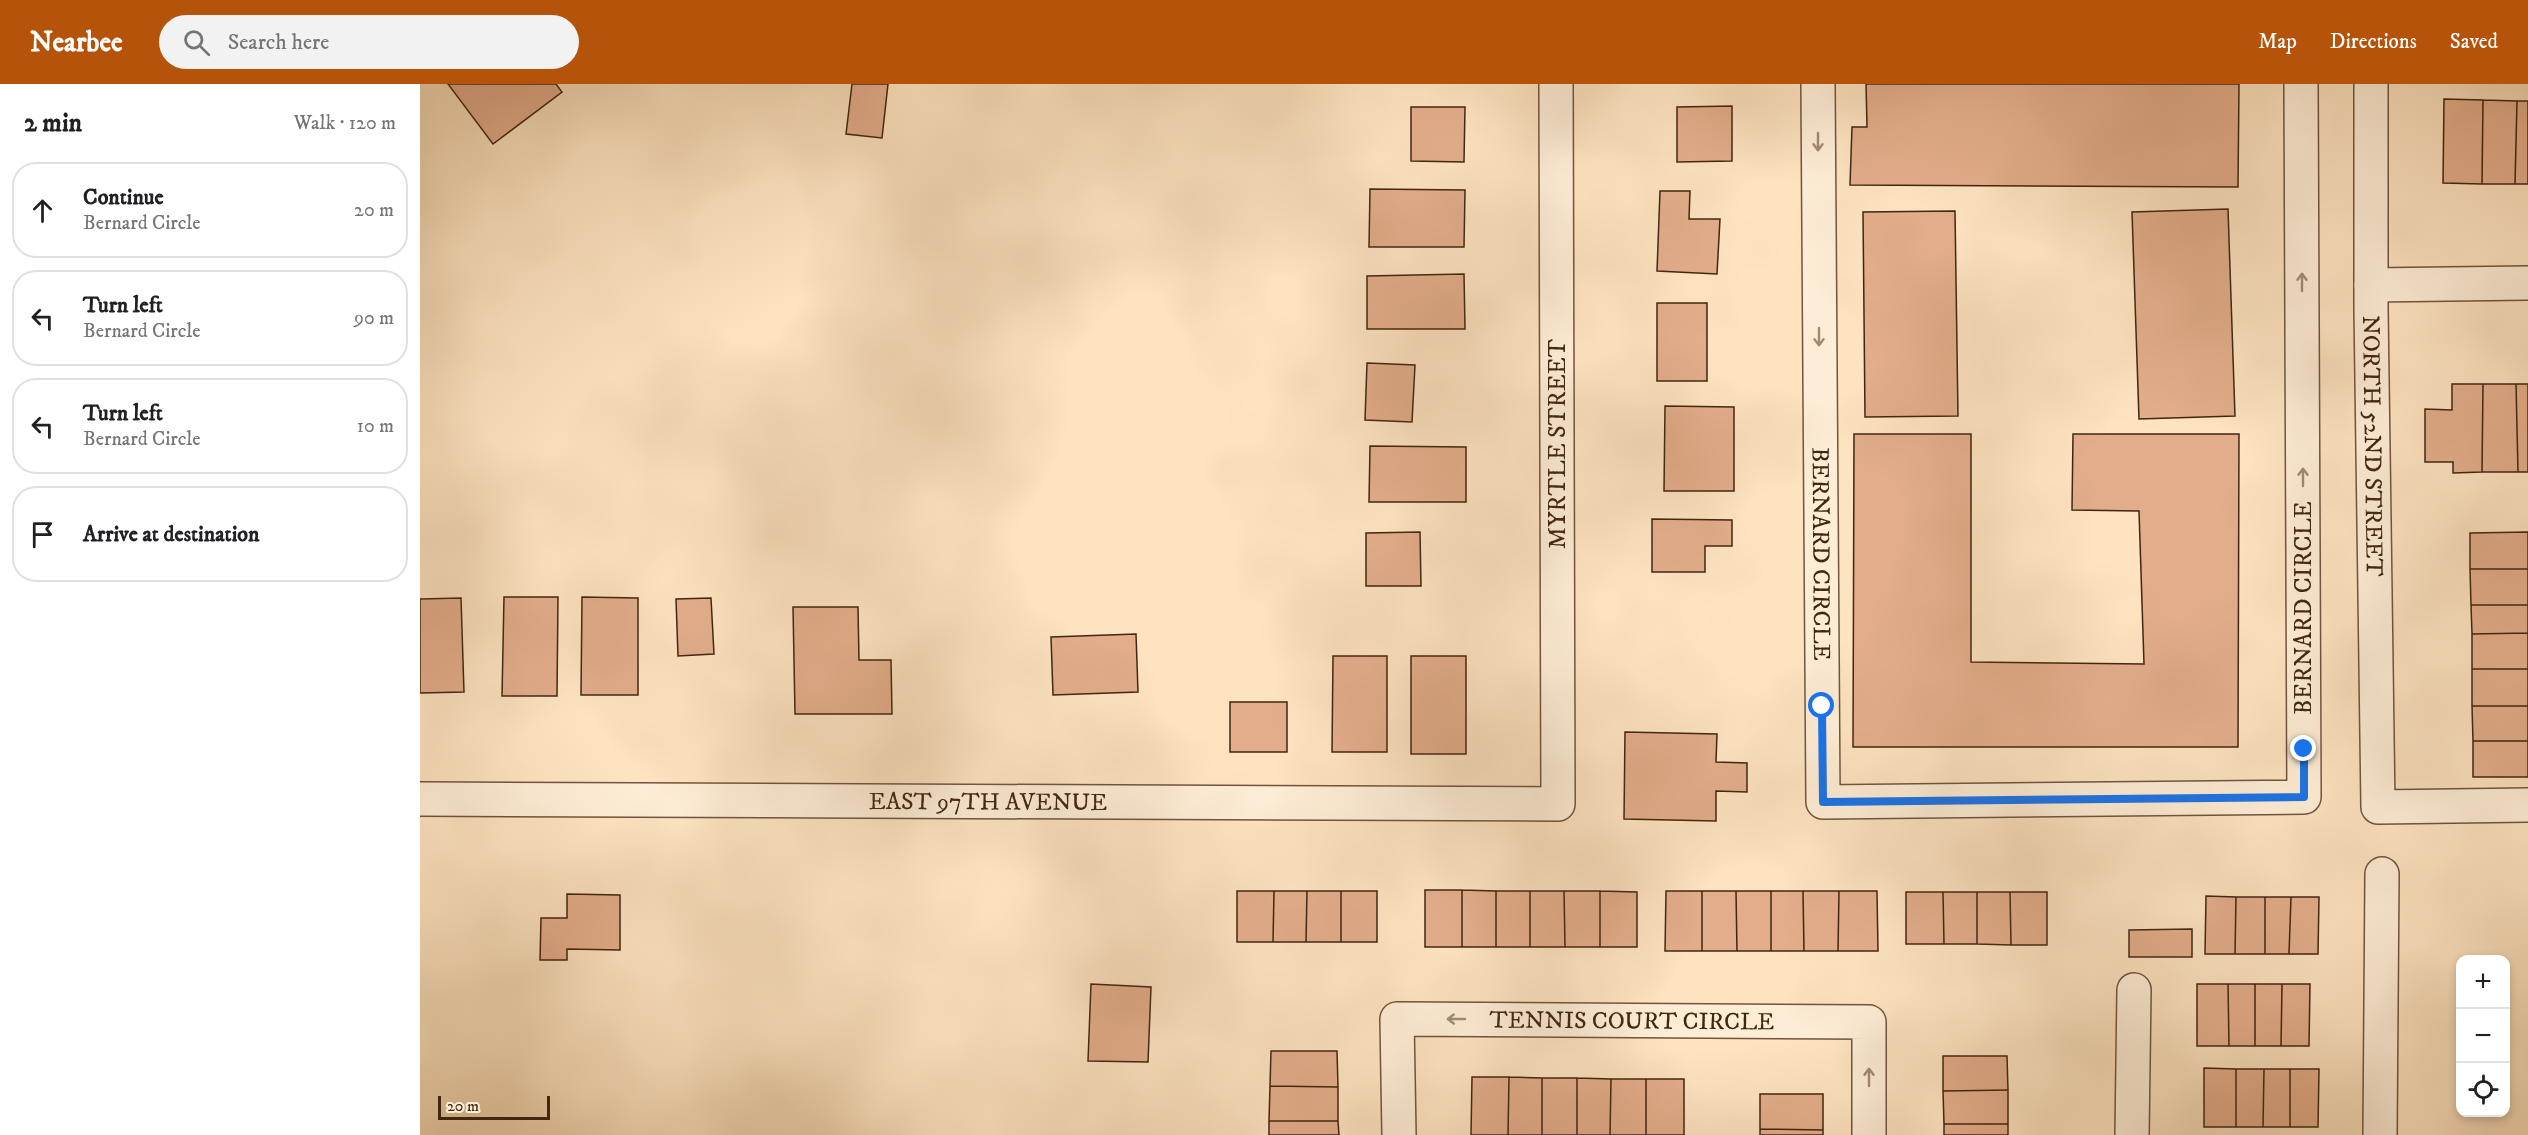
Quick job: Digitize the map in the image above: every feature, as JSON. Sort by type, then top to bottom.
[{"type":"street","name":"MYRTLE STREET","points":[[1556,84],[1558,804]]},
{"type":"street","name":"BERNARD CIRCLE","points":[[1818,84],[1823,802],[2304,797],[2301,84]]},
{"type":"street","name":"NORTH 52ND STREET","points":[[2371,84],[2371,285],[2378,807],[2528,805]]},
{"type":"street","points":[[2371,285],[2528,282]]},
{"type":"street","name":"EAST 97TH AVENUE","points":[[420,799],[1558,804]]},
{"type":"street","points":[[2380,1135],[2382,874]]},
{"type":"street","points":[[2132,1135],[2134,990]]},
{"type":"street","name":"TENNIS COURT CIRCLE","points":[[1399,1135],[1397,1019],[1869,1022],[1869,1135]]},
{"type":"building","points":[[448,84],[556,84],[562,92],[493,144]]},
{"type":"building","points":[[852,84],[888,84],[882,138],[846,134]]},
{"type":"building","points":[[1866,84],[2239,84],[2238,187],[1850,185],[1852,127],[1867,127]]},
{"type":"building","points":[[2444,99],[2483,100],[2482,184],[2443,183]]},
{"type":"building","points":[[2483,100],[2517,101],[2515,184],[2482,184]]},
{"type":"building","points":[[2517,101],[2528,101],[2528,184],[2515,184]]},
{"type":"building","points":[[1732,106],[1732,161],[1677,162],[1677,107]]},
{"type":"building","points":[[1411,107],[1465,107],[1464,162],[1411,161]]},
{"type":"building","points":[[1370,189],[1465,190],[1464,247],[1369,247]]},
{"type":"building","points":[[1660,191],[1690,191],[1689,219],[1720,219],[1717,274],[1657,271]]},
{"type":"building","points":[[2228,209],[2235,416],[2139,419],[2132,212]]},
{"type":"building","points":[[1955,211],[1958,416],[1865,417],[1863,212]]},
{"type":"building","points":[[1464,274],[1465,329],[1367,329],[1367,276]]},
{"type":"building","points":[[1657,303],[1707,303],[1707,381],[1657,381]]},
{"type":"building","points":[[1367,363],[1415,365],[1412,422],[1365,420]]},
{"type":"building","points":[[2452,384],[2483,384],[2482,472],[2453,473],[2453,462],[2425,462],[2425,409],[2452,410]]},
{"type":"building","points":[[2483,384],[2516,384],[2518,472],[2482,472]]},
{"type":"building","points":[[2516,384],[2528,384],[2528,472],[2518,472]]},
{"type":"building","points":[[1665,406],[1734,407],[1734,491],[1664,491]]},
{"type":"building","points":[[1854,434],[1971,434],[1971,662],[2144,664],[2139,511],[2072,510],[2073,434],[2239,434],[2238,747],[1853,747]]},
{"type":"building","points":[[1370,446],[1466,447],[1466,502],[1369,502]]},
{"type":"building","points":[[1652,519],[1732,520],[1732,546],[1705,546],[1705,572],[1652,572]]},
{"type":"building","points":[[1420,532],[1421,586],[1366,586],[1366,533]]},
{"type":"building","points":[[2528,532],[2528,569],[2470,569],[2470,533]]},
{"type":"building","points":[[2470,569],[2528,569],[2528,605],[2471,605]]},
{"type":"building","points":[[504,597],[558,597],[557,696],[502,696]]},
{"type":"building","points":[[582,597],[638,598],[638,695],[581,695]]},
{"type":"building","points":[[461,598],[464,692],[420,693],[420,599]]},
{"type":"building","points":[[711,598],[714,654],[678,656],[676,599]]},
{"type":"building","points":[[2471,605],[2528,605],[2528,633],[2472,634]]},
{"type":"building","points":[[793,607],[858,607],[859,660],[891,660],[892,714],[795,714]]},
{"type":"building","points":[[2528,633],[2528,669],[2472,669],[2472,634]]},
{"type":"building","points":[[1136,634],[1138,692],[1053,695],[1051,637]]},
{"type":"building","points":[[1333,656],[1387,656],[1387,752],[1332,752]]},
{"type":"building","points":[[1411,656],[1466,656],[1466,754],[1411,754]]},
{"type":"building","points":[[2472,669],[2528,669],[2528,706],[2472,706]]},
{"type":"building","points":[[1230,702],[1287,702],[1287,752],[1230,752]]},
{"type":"building","points":[[2472,706],[2528,706],[2528,741],[2473,741]]},
{"type":"building","points":[[1625,732],[1717,734],[1716,762],[1747,763],[1747,792],[1716,791],[1716,821],[1624,819]]},
{"type":"building","points":[[2473,741],[2528,741],[2528,777],[2473,777]]},
{"type":"building","points":[[1425,890],[1462,890],[1462,947],[1425,947]]},
{"type":"building","points":[[1462,890],[1496,891],[1496,947],[1462,947]]},
{"type":"building","points":[[1237,891],[1274,891],[1273,942],[1237,942]]},
{"type":"building","points":[[1274,891],[1307,891],[1306,942],[1273,942]]},
{"type":"building","points":[[1307,891],[1341,891],[1341,942],[1306,942]]},
{"type":"building","points":[[1341,891],[1377,891],[1377,942],[1341,942]]},
{"type":"building","points":[[1496,891],[1530,891],[1530,947],[1496,947]]},
{"type":"building","points":[[1530,891],[1564,891],[1565,947],[1530,947]]},
{"type":"building","points":[[1564,891],[1600,891],[1600,947],[1565,947]]},
{"type":"building","points":[[1600,891],[1637,892],[1637,947],[1600,947]]},
{"type":"building","points":[[1666,891],[1702,891],[1702,951],[1665,951]]},
{"type":"building","points":[[1702,891],[1736,891],[1737,951],[1702,951]]},
{"type":"building","points":[[1736,891],[1771,891],[1771,951],[1737,951]]},
{"type":"building","points":[[1771,891],[1803,891],[1804,951],[1771,951]]},
{"type":"building","points":[[1803,891],[1839,891],[1838,951],[1804,951]]},
{"type":"building","points":[[1839,891],[1877,891],[1878,951],[1838,951]]},
{"type":"building","points":[[1906,892],[1943,892],[1944,944],[1906,944]]},
{"type":"building","points":[[1943,892],[1977,892],[1977,944],[1944,944]]},
{"type":"building","points":[[1977,892],[2010,892],[2011,945],[1977,944]]},
{"type":"building","points":[[2010,892],[2047,892],[2047,945],[2011,945]]},
{"type":"building","points":[[567,894],[620,895],[620,950],[567,949],[567,960],[540,960],[541,918],[567,918]]},
{"type":"building","points":[[2206,896],[2236,897],[2235,954],[2205,954]]},
{"type":"building","points":[[2236,897],[2265,897],[2265,954],[2235,954]]},
{"type":"building","points":[[2265,897],[2291,897],[2289,954],[2265,954]]},
{"type":"building","points":[[2291,897],[2319,897],[2318,954],[2289,954]]},
{"type":"building","points":[[2192,929],[2192,957],[2129,957],[2129,930]]},
{"type":"building","points":[[1091,984],[1151,987],[1148,1062],[1088,1061]]},
{"type":"building","points":[[2197,984],[2228,984],[2229,1046],[2197,1046]]},
{"type":"building","points":[[2228,984],[2255,984],[2255,1046],[2229,1046]]},
{"type":"building","points":[[2255,984],[2282,984],[2281,1046],[2255,1046]]},
{"type":"building","points":[[2282,984],[2310,984],[2309,1046],[2281,1046]]},
{"type":"building","points":[[1271,1051],[1337,1051],[1338,1087],[1270,1086]]},
{"type":"building","points":[[1943,1056],[2007,1056],[2008,1090],[1943,1091]]},
{"type":"building","points":[[2204,1068],[2236,1069],[2236,1127],[2204,1127]]},
{"type":"building","points":[[2236,1069],[2264,1069],[2263,1127],[2236,1127]]},
{"type":"building","points":[[2264,1069],[2290,1069],[2290,1127],[2263,1127]]},
{"type":"building","points":[[2290,1069],[2319,1069],[2318,1127],[2290,1127]]},
{"type":"building","points":[[1472,1077],[1509,1077],[1508,1135],[1471,1135]]},
{"type":"building","points":[[1509,1077],[1542,1078],[1542,1135],[1508,1135]]},
{"type":"building","points":[[1542,1078],[1577,1078],[1577,1135],[1542,1135]]},
{"type":"building","points":[[1577,1078],[1611,1079],[1610,1135],[1577,1135]]},
{"type":"building","points":[[1611,1079],[1646,1079],[1646,1135],[1610,1135]]},
{"type":"building","points":[[1646,1079],[1684,1079],[1684,1135],[1646,1135]]},
{"type":"building","points":[[1270,1086],[1338,1087],[1338,1121],[1269,1121]]},
{"type":"building","points":[[2008,1090],[2008,1124],[1944,1124],[1943,1091]]},
{"type":"building","points":[[1760,1094],[1823,1094],[1823,1130],[1760,1129]]},
{"type":"building","points":[[1269,1121],[1338,1121],[1339,1135],[1269,1135]]},
{"type":"building","points":[[1944,1124],[2008,1124],[2008,1135],[1944,1135]]},
{"type":"building","points":[[1760,1129],[1823,1130],[1823,1135],[1760,1135]]},
{"type":"route","points":[[1822,706],[1823,802],[2304,797],[2304,749]]}]
